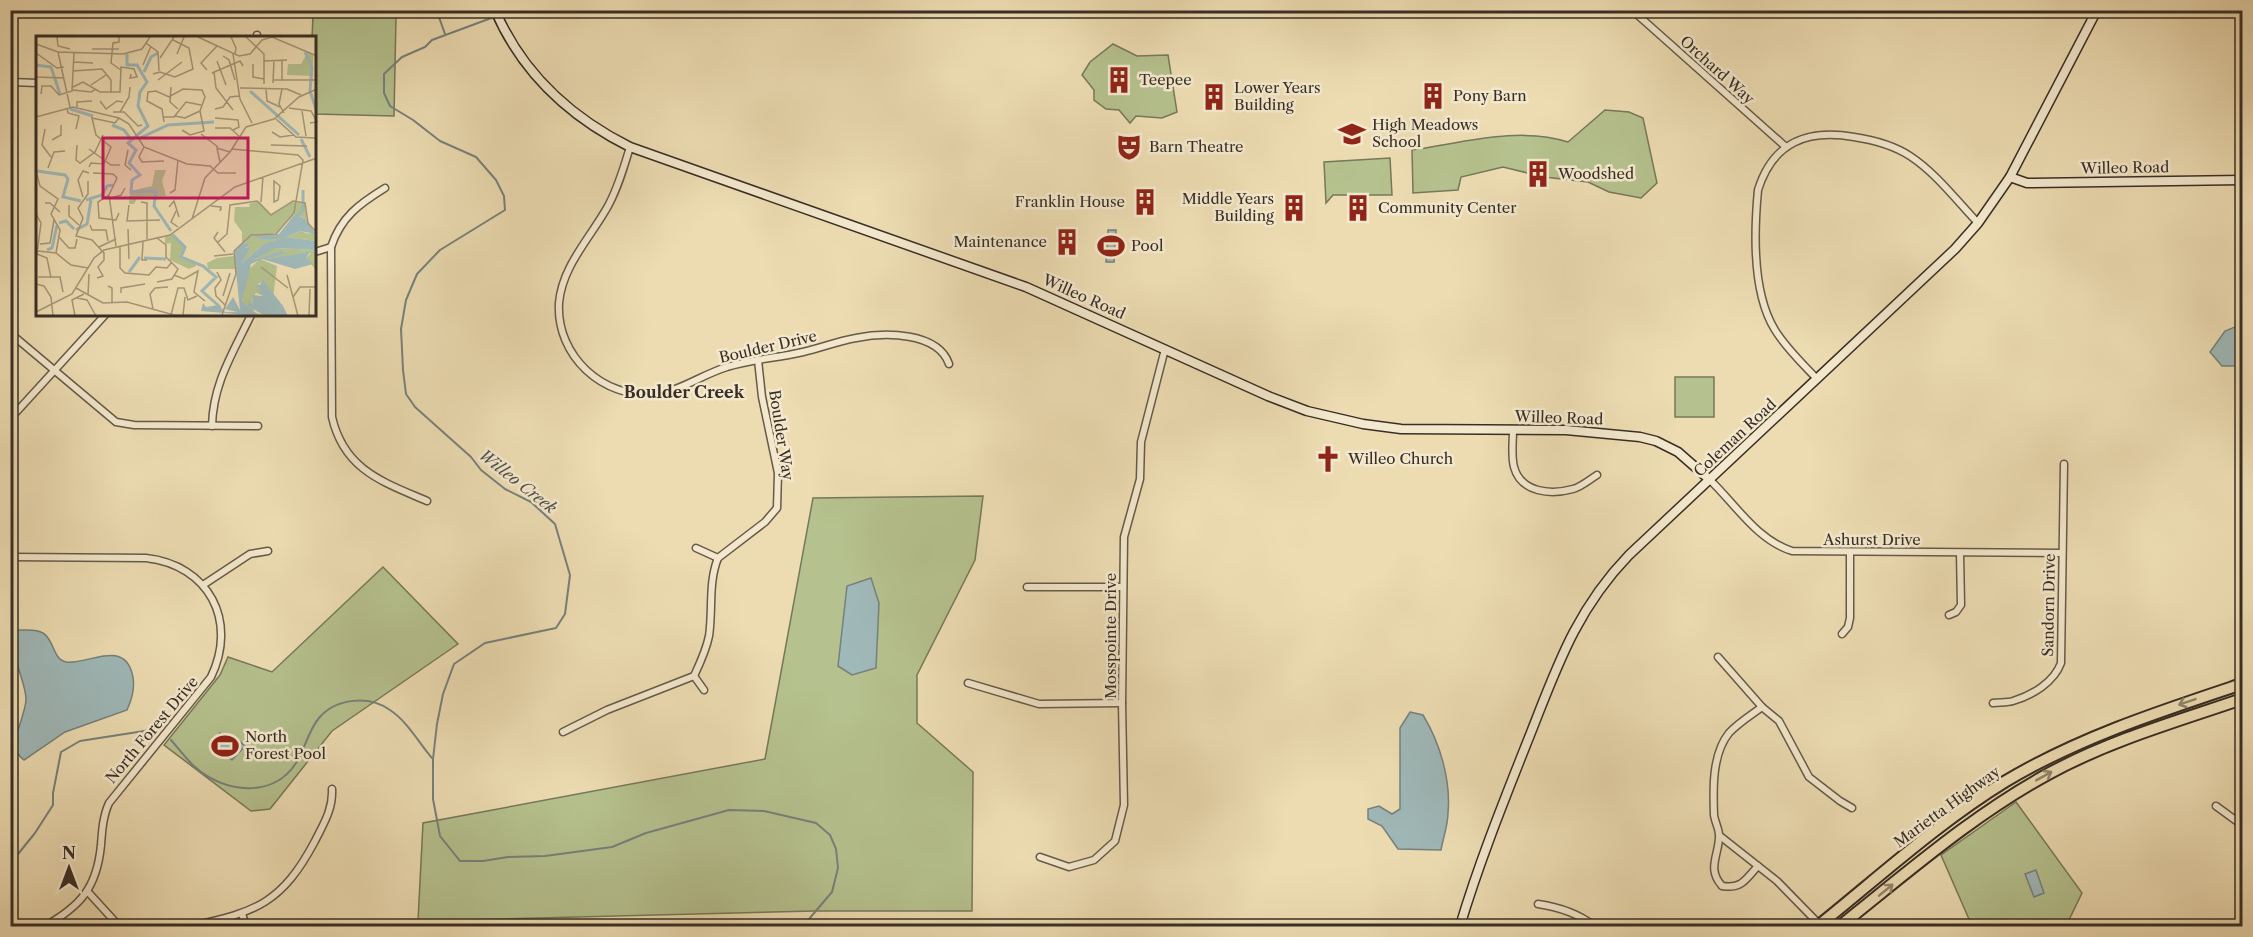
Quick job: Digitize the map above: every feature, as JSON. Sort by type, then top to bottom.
[{"type":"highway","name":"Marietta Highway","points":[[1819,926],[1952,819],[2024,771],[2065,749],[2107,731],[2242,684]]},
{"type":"highway","name":"Marietta Highway","points":[[1840,927],[1955,834],[2039,779],[2108,746],[2242,699]]},
{"type":"street","name":"Orchard Way","points":[[1632,10],[1786,147]]},
{"type":"street","name":"Coleman Road","points":[[1461,927],[1468,899],[1503,805],[1569,639],[1595,594],[1615,570],[1955,249],[1978,224],[2010,177],[2097,10]]},
{"type":"street","name":"Willeo Road","points":[[496,12],[516,50],[536,78],[571,111],[630,147],[1026,287],[1287,404],[1341,420],[1401,429],[1586,431],[1649,439],[1678,452],[1710,480]]},
{"type":"street","points":[[10,82],[36,83]]},
{"type":"street","points":[[1817,379],[1775,331],[1764,308],[1758,282],[1758,190],[1768,166],[1786,147],[1805,137],[1827,134],[1870,140],[1891,146],[1926,168],[1978,224]]},
{"type":"street","name":"Boulder Drive","points":[[630,147],[610,203],[571,266],[562,285],[559,303],[564,338],[571,353],[585,370],[602,383],[621,391],[642,394],[669,391],[725,367],[803,352],[855,338],[886,335],[932,344],[943,352],[949,364]]},
{"type":"street","name":"Willeo Road","points":[[2010,177],[2027,183],[2242,180]]},
{"type":"street","points":[[385,188],[350,212],[337,231],[331,247],[332,409],[337,435],[350,456],[363,470],[381,481],[427,501]]},
{"type":"street","points":[[316,252],[331,247]]},
{"type":"street","points":[[10,419],[104,316]]},
{"type":"street","points":[[212,426],[213,407],[218,387],[251,316]]},
{"type":"street","points":[[10,333],[116,422],[134,425],[258,426]]},
{"type":"street","name":"Mosspointe Drive","points":[[1040,857],[1069,867],[1094,860],[1114,841],[1124,805],[1122,703],[1124,537],[1140,479],[1141,442],[1165,349]]},
{"type":"street","name":"Boulder Way","points":[[718,558],[765,522],[777,508],[778,473],[762,397],[758,360]]},
{"type":"street","points":[[1513,430],[1515,469],[1520,479],[1530,487],[1542,492],[1574,489],[1597,475]]},
{"type":"street","name":"Sandorn Drive","points":[[1993,703],[2012,701],[2050,682],[2057,673],[2062,652],[2061,553],[2064,464]]},
{"type":"street","name":"Ashurst Drive","points":[[1710,480],[1759,532],[1782,548],[1801,552],[2061,553]]},
{"type":"street","points":[[563,732],[607,710],[694,676],[705,655],[709,636],[713,571],[718,558],[696,548]]},
{"type":"street","points":[[203,585],[250,554],[268,551]]},
{"type":"street","points":[[1842,634],[1848,627],[1850,618],[1850,552]]},
{"type":"street","points":[[1949,615],[1956,612],[1961,605],[1960,553]]},
{"type":"street","name":"North Forest Drive","points":[[10,557],[158,560],[179,567],[203,585],[216,608],[221,625],[221,645],[216,667],[206,685],[109,802],[103,824],[98,867],[88,892],[67,912],[45,927]]},
{"type":"street","points":[[1027,587],[1123,587]]},
{"type":"street","points":[[1718,657],[1762,707],[1779,721],[1809,777],[1840,801],[1852,807]]},
{"type":"street","points":[[694,676],[704,690]]},
{"type":"street","points":[[968,683],[1039,704],[1122,703]]},
{"type":"street","points":[[1758,866],[1741,885],[1733,888],[1722,886],[1716,879],[1714,870],[1720,836],[1714,818],[1716,771],[1720,750],[1731,731],[1762,707]]},
{"type":"street","points":[[191,927],[242,914],[276,895],[298,870],[331,810],[332,789]]},
{"type":"street","points":[[2216,806],[2242,825]]},
{"type":"street","points":[[1720,836],[1794,897],[1819,926]]},
{"type":"street","points":[[88,892],[119,927]]},
{"type":"street","points":[[1538,904],[1555,907],[1585,920],[1594,927]]},
{"type":"street","points":[[242,914],[246,927]]},
{"type":"green space","points":[[313,16],[396,17],[394,116],[316,114],[316,36],[312,36]]},
{"type":"green space","points":[[1113,44],[1137,56],[1168,55],[1177,112],[1162,118],[1136,116],[1130,123],[1119,110],[1106,109],[1094,100],[1094,90],[1082,75],[1090,62]]},
{"type":"green space","points":[[1605,110],[1629,112],[1643,118],[1657,183],[1641,198],[1609,192],[1588,182],[1544,177],[1503,167],[1461,177],[1458,190],[1413,193],[1412,150],[1490,137],[1549,137],[1568,142]]},
{"type":"green space","points":[[1390,158],[1392,195],[1333,195],[1326,203],[1324,162]]},
{"type":"green space","points":[[1675,377],[1714,377],[1714,417],[1675,417]]},
{"type":"green space","points":[[983,496],[975,560],[917,675],[917,723],[973,772],[972,911],[814,911],[418,921],[423,823],[765,759],[813,498]]},
{"type":"green space","points":[[383,567],[458,644],[332,731],[270,809],[251,811],[164,745],[220,675],[228,657],[272,672]]},
{"type":"green space","points":[[2016,802],[2082,893],[2066,926],[1972,926],[1941,855]]},
{"type":"water","name":"Pool","points":[[1108,230],[1116,230],[1114,262],[1106,262]]},
{"type":"water","points":[[2242,324],[2242,366],[2222,366],[2210,352],[2225,331]]},
{"type":"water","points":[[871,578],[879,603],[876,668],[852,675],[838,666],[847,586]]},
{"type":"water","points":[[35,630],[43,633],[47,636],[58,657],[66,662],[113,655],[121,657],[132,673],[134,683],[127,710],[65,732],[24,760],[18,754],[16,740],[26,699],[12,645],[14,631]]},
{"type":"water","points":[[1410,712],[1423,715],[1439,750],[1446,775],[1448,818],[1441,850],[1398,849],[1382,826],[1368,819],[1368,809],[1379,806],[1392,814],[1400,809],[1400,728]]},
{"type":"water","name":"North Forest Pool","points":[[220,733],[233,747],[239,741],[245,746],[232,760],[212,743]]},
{"type":"water","points":[[2036,870],[2044,893],[2034,897],[2025,874]]},
{"type":"waterway","points":[[435,10],[445,34]]},
{"type":"waterway","name":"Willeo Creek","points":[[499,15],[511,10]]},
{"type":"waterway","name":"Willeo Creek","points":[[494,17],[432,40],[425,47],[402,57],[384,74],[384,93],[390,106],[440,141],[476,157],[496,180],[504,196],[505,210],[440,250],[417,274],[406,300],[401,329],[406,394],[415,407],[471,457],[481,470],[505,489],[531,502],[555,524],[570,575],[565,614],[556,628],[485,643],[454,664],[443,694],[433,759],[433,799],[440,836],[460,861],[483,861],[612,847],[646,833],[729,810],[764,811],[816,823],[830,835],[836,849],[838,868],[832,892],[809,919],[807,926]]},
{"type":"waterway","points":[[171,740],[192,764],[207,776],[234,787],[262,787],[286,775],[299,758],[315,723],[326,711],[343,703],[363,701],[382,705],[390,710],[407,726],[432,758]]},
{"type":"waterway","points":[[10,864],[35,833],[53,805],[61,752],[80,741],[157,729]]},
{"type":"place","name":"Teepee","points":[[1119,80]]},
{"type":"place","name":"Pony Barn","points":[[1433,96]]},
{"type":"place","name":"Lower Years Building","points":[[1214,97]]},
{"type":"place","name":"High Meadows School","points":[[1352,134]]},
{"type":"place","name":"Barn Theatre","points":[[1129,147]]},
{"type":"place","name":"Woodshed","points":[[1538,174]]},
{"type":"place","name":"Franklin House","points":[[1145,202]]},
{"type":"place","name":"Middle Years Building","points":[[1294,208]]},
{"type":"place","name":"Community Center","points":[[1358,208]]},
{"type":"place","name":"Maintenance","points":[[1067,242]]},
{"type":"place","name":"Pool","points":[[1111,246]]},
{"type":"place","name":"Willeo Church","points":[[1328,459]]},
{"type":"place","name":"North Forest Pool","points":[[225,746]]},
{"type":"district","name":"Boulder Creek","points":[[684,392]]}]
